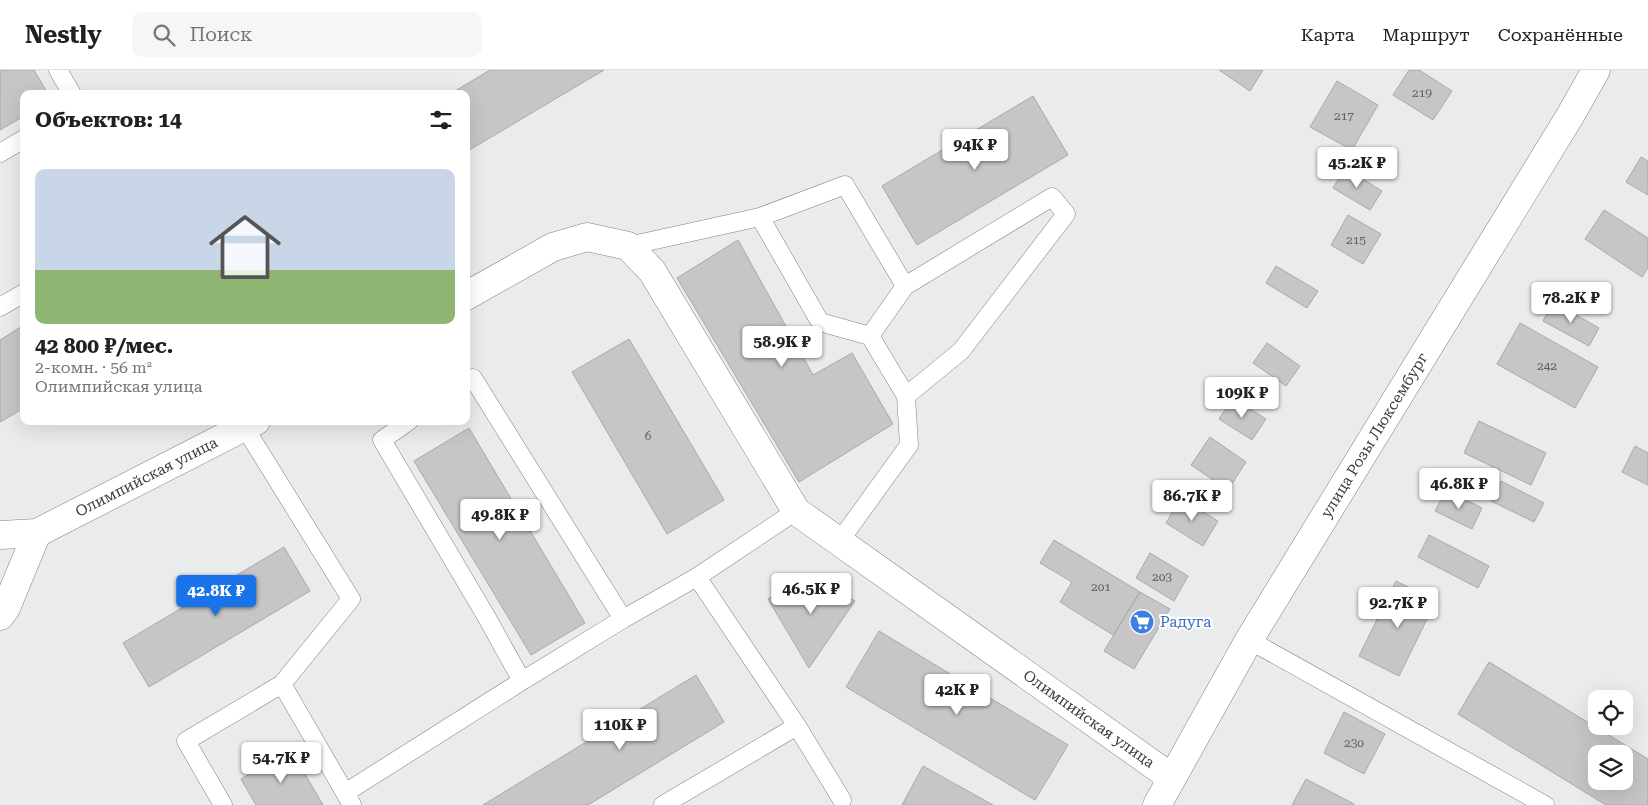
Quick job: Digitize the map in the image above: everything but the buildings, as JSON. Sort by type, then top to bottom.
[{"type":"street","name":"улица Розы Люксембург","points":[[1158,805],[1249,640],[1570,116],[1596,70]]},
{"type":"street","points":[[470,294],[553,247],[587,237],[628,246]]},
{"type":"street","name":"Олимпийская улица","points":[[628,246],[652,271],[796,512],[1172,778]]},
{"type":"street","name":"Олимпийская улица","points":[[0,535],[37,533],[250,425]]},
{"type":"street","points":[[0,616],[6,608],[37,533]]},
{"type":"lane","points":[[58,70],[70,90]]},
{"type":"lane","points":[[0,154],[20,142]]},
{"type":"lane","points":[[628,246],[760,217],[845,185],[905,286]]},
{"type":"lane","points":[[870,336],[905,286],[1052,197],[1066,214],[961,351],[906,396]]},
{"type":"lane","points":[[760,217],[820,322],[870,336],[906,396],[909,445],[839,542]]},
{"type":"lane","points":[[0,307],[20,295]]},
{"type":"lane","points":[[470,379],[623,619]]},
{"type":"lane","points":[[223,805],[186,741],[282,684],[351,599],[250,425]]},
{"type":"lane","points":[[403,425],[382,440],[486,616],[522,681]]},
{"type":"lane","points":[[282,684],[349,799],[522,681],[623,619],[697,577],[796,512]]},
{"type":"lane","points":[[697,577],[797,726],[842,800]]},
{"type":"lane","points":[[1249,640],[1545,805]]},
{"type":"lane","points":[[662,805],[797,726]]},
{"type":"place","name":"Радуга","points":[[1142,622]]}]
